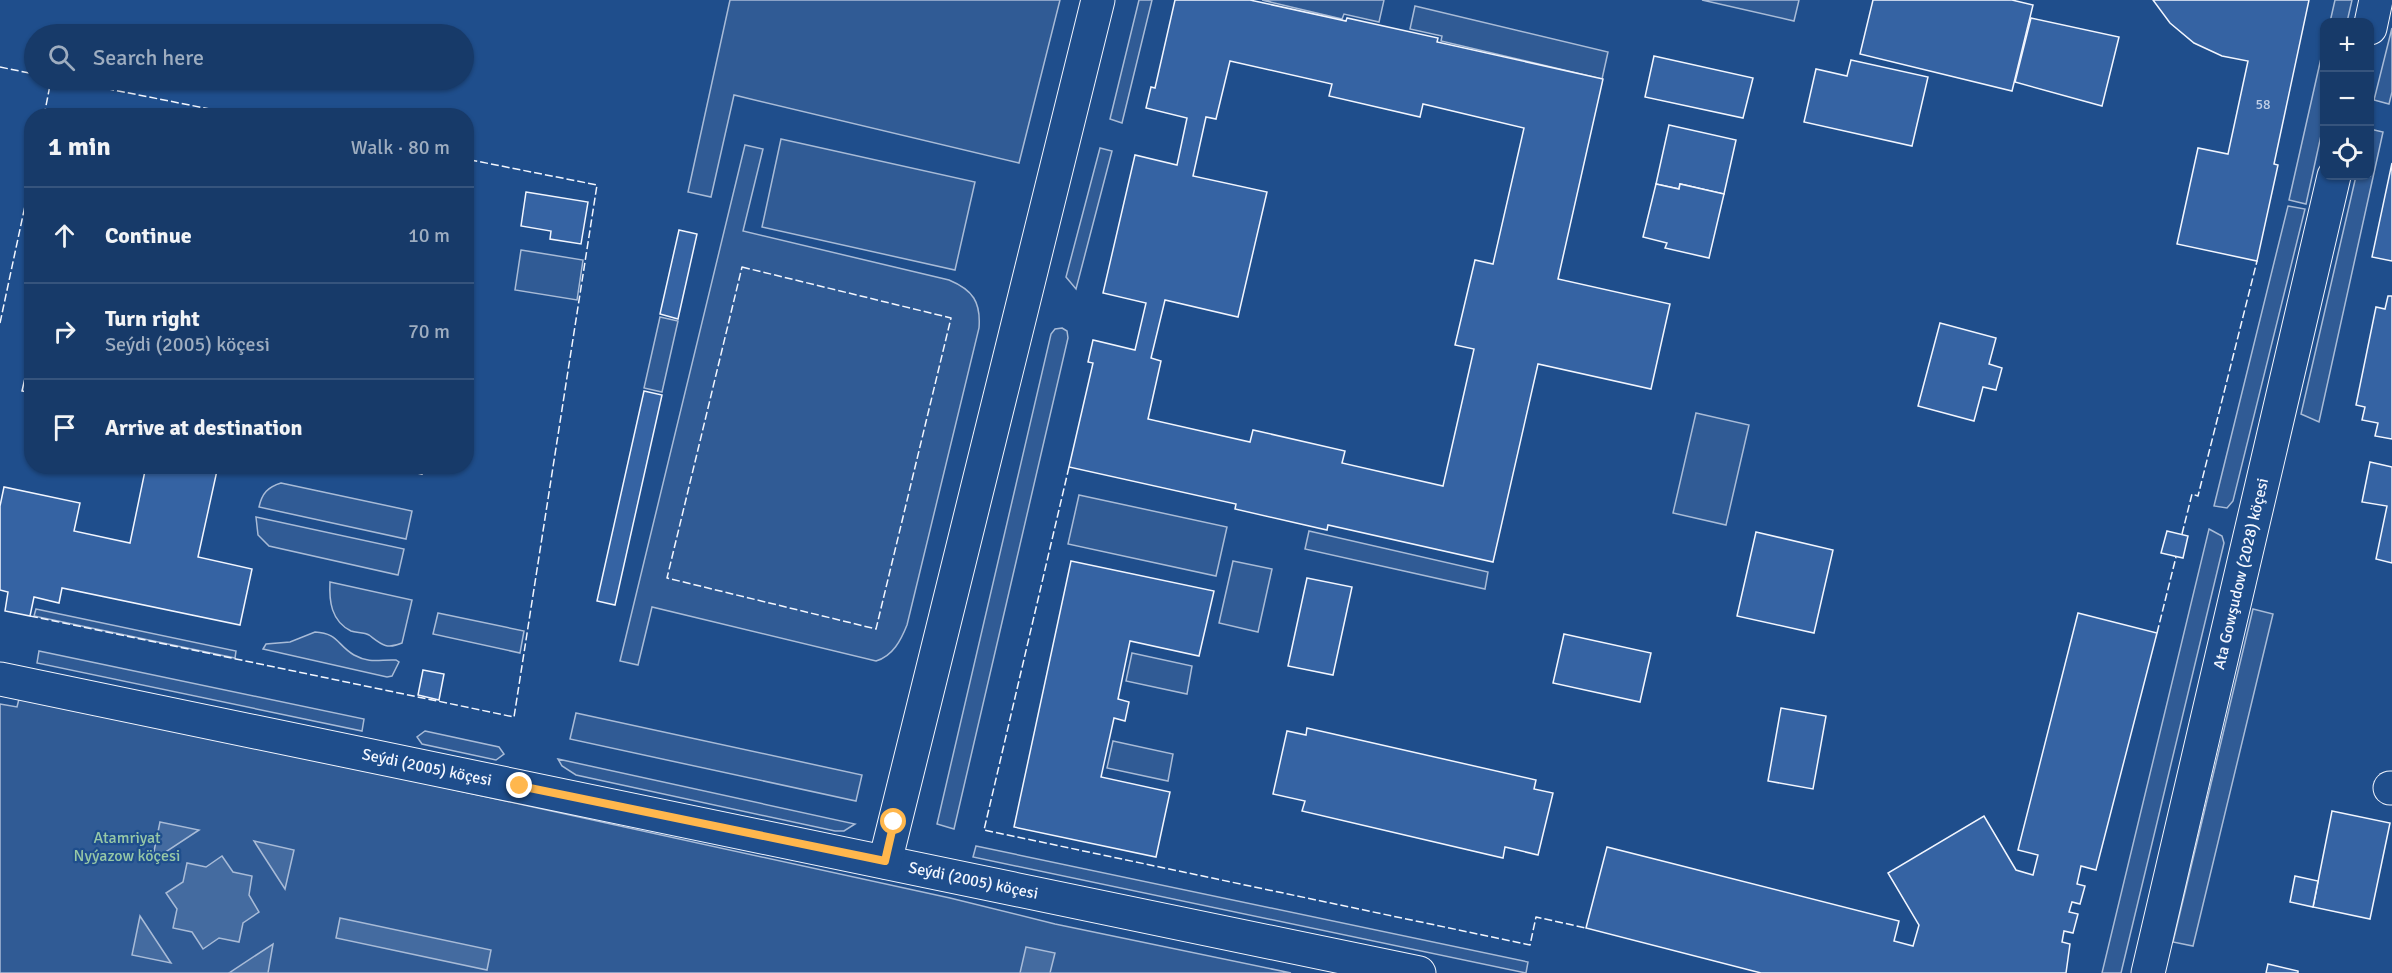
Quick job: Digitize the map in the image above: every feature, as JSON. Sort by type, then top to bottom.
[{"type":"street","points":[[885,861],[1098,0]]},
{"type":"street","points":[[2372,18],[2376,0]]},
{"type":"street","name":"Ata Gowşudow (2028) köçesi","points":[[2148,973],[2333,180]]},
{"type":"street","name":"Seýdi (2005) köçesi","points":[[0,679],[1419,973]]},
{"type":"green space","points":[[730,0],[1060,0],[1019,163],[734,95],[711,197],[688,192]]},
{"type":"green space","points":[[1139,0],[1152,0],[1122,123],[1110,119]]},
{"type":"green space","points":[[1262,0],[1384,0],[1379,22],[1344,14],[1342,19]]},
{"type":"green space","points":[[1702,0],[1799,0],[1794,21]]},
{"type":"green space","points":[[2335,0],[2352,0],[2348,18],[2331,18]]},
{"type":"green space","points":[[1415,6],[1608,52],[1602,79],[1441,41],[1442,36],[1410,29]]},
{"type":"green space","points":[[2392,28],[2392,92],[2389,104],[2374,100]]},
{"type":"green space","points":[[2320,63],[2320,140],[2306,204],[2289,200]]},
{"type":"green space","points":[[2374,130],[2383,132],[2374,173]]},
{"type":"green space","points":[[781,139],[975,182],[955,270],[762,227]]},
{"type":"green space","points":[[745,145],[763,149],[743,231],[949,280],[970,293],[979,311],[979,328],[907,625],[892,651],[876,661],[652,607],[638,665],[620,661]]},
{"type":"green space","points":[[1100,148],[1112,151],[1076,289],[1066,277]]},
{"type":"green space","points":[[2355,180],[2372,180],[2319,422],[2301,414]]},
{"type":"green space","points":[[2288,206],[2305,209],[2233,501],[2227,508],[2214,506]]},
{"type":"green space","points":[[521,250],[583,260],[577,300],[515,290]]},
{"type":"green space","points":[[660,317],[678,321],[662,392],[644,388]]},
{"type":"green space","points":[[1062,328],[1067,331],[1068,338],[954,829],[937,824],[1051,334],[1055,329]]},
{"type":"green space","points":[[1696,413],[1749,425],[1726,525],[1673,513]]},
{"type":"green space","points":[[281,483],[412,511],[406,539],[259,507],[266,491]]},
{"type":"green space","points":[[1079,495],[1227,527],[1216,576],[1068,544]]},
{"type":"green space","points":[[256,517],[404,549],[398,575],[269,546],[258,535]]},
{"type":"green space","points":[[2209,529],[2222,536],[2224,543],[2121,973],[2102,973]]},
{"type":"green space","points":[[1309,531],[1488,572],[1485,589],[1305,549]]},
{"type":"green space","points":[[1233,561],[1272,569],[1258,632],[1219,623]]},
{"type":"green space","points":[[330,582],[412,600],[402,643],[392,646],[384,645],[367,634],[344,627],[333,610]]},
{"type":"green space","points":[[36,609],[236,651],[235,658],[34,616]]},
{"type":"green space","points":[[2253,609],[2273,614],[2193,946],[2173,942]]},
{"type":"green space","points":[[438,613],[524,631],[520,653],[433,634]]},
{"type":"green space","points":[[315,632],[333,637],[348,651],[360,658],[399,662],[392,676],[387,677],[263,649],[266,644],[290,642]]},
{"type":"green space","points":[[39,651],[364,719],[362,731],[37,663]]},
{"type":"green space","points":[[1132,653],[1192,666],[1187,694],[1126,681]]},
{"type":"green space","name":"Atamriyat Nyýazow köçesi","points":[[20,695],[950,898],[1055,924],[1291,973],[0,973],[0,704],[17,707]]},
{"type":"green space","points":[[576,713],[862,775],[856,801],[570,739]]},
{"type":"green space","points":[[425,731],[499,747],[504,754],[496,760],[422,744],[417,737]]},
{"type":"green space","points":[[1113,741],[1173,754],[1168,781],[1107,768]]},
{"type":"green space","points":[[558,759],[855,824],[844,831],[835,831],[576,775],[562,766]]},
{"type":"green space","points":[[976,846],[1528,962],[1526,973],[973,857]]},
{"type":"shaded area","points":[[160,822],[199,830],[152,861]]},
{"type":"shaded area","points":[[254,841],[294,850],[285,889]]},
{"type":"shaded area","points":[[222,856],[233,872],[252,876],[249,895],[259,912],[243,923],[239,942],[219,938],[203,949],[192,932],[173,928],[177,909],[166,893],[183,882],[187,863],[206,867]]},
{"type":"shaded area","points":[[140,916],[171,963],[132,955]]},
{"type":"shaded area","points":[[340,918],[491,950],[487,970],[336,938]]},
{"type":"shaded area","points":[[273,944],[268,973],[229,973]]},
{"type":"shaded area","points":[[1026,947],[1055,953],[1050,973],[1020,973]]},
{"type":"building","points":[[1175,0],[1250,0],[1438,38],[1437,42],[1603,79],[1558,279],[1670,304],[1651,389],[1538,364],[1493,562],[1328,525],[1327,530],[1235,509],[1236,504],[1069,467],[1093,363],[1088,362],[1093,340],[1135,350],[1146,303],[1103,293],[1135,155],[1177,165],[1187,118],[1146,108],[1151,87],[1155,88]],"holes":[[[1230,61],[1332,84],[1329,96],[1420,117],[1423,104],[1524,128],[1493,264],[1475,260],[1455,345],[1474,349],[1443,486],[1342,463],[1345,451],[1253,430],[1250,442],[1148,419],[1161,361],[1151,358],[1165,300],[1238,317],[1267,192],[1193,176],[1206,117],[1216,119]]]},
{"type":"building","points":[[1873,0],[2012,0],[2033,5],[2012,91],[1860,54]]},
{"type":"building","points":[[2153,0],[2309,0],[2274,164],[2278,165],[2257,261],[2177,244],[2198,148],[2228,154],[2248,61],[2222,56],[2194,43],[2170,23]]},
{"type":"building","points":[[2031,18],[2119,37],[2102,106],[2015,82]]},
{"type":"building","points":[[1654,56],[1753,78],[1743,118],[1645,97]]},
{"type":"building","points":[[1851,60],[1928,77],[1912,146],[1804,122],[1816,69],[1847,76]]},
{"type":"building","points":[[1669,125],[1736,140],[1724,194],[1680,184],[1679,189],[1656,184]]},
{"type":"building","points":[[2392,163],[2392,261],[2372,257]]},
{"type":"building","points":[[1656,184],[1679,189],[1680,184],[1724,194],[1709,258],[1665,248],[1667,243],[1643,237]]},
{"type":"building","points":[[526,192],[588,202],[581,244],[550,239],[551,231],[521,226]]},
{"type":"building","points":[[679,230],[697,234],[678,319],[660,314]]},
{"type":"building","points":[[2388,296],[2392,296],[2392,439],[2375,436],[2378,423],[2362,420],[2365,407],[2356,405],[2376,307],[2385,309]]},
{"type":"building","points":[[1940,323],[1996,338],[1989,364],[2002,368],[1996,390],[1983,387],[1974,421],[1918,406]]},
{"type":"building","points":[[644,391],[662,395],[615,605],[597,601]]},
{"type":"building","points":[[2370,462],[2392,467],[2392,563],[2376,559],[2387,506],[2362,502]]},
{"type":"building","points":[[144,474],[216,474],[198,557],[252,569],[240,625],[62,588],[59,603],[34,597],[30,616],[5,611],[8,592],[0,590],[0,506],[4,487],[80,503],[74,531],[130,543]]},
{"type":"building","points":[[2167,531],[2188,536],[2183,558],[2161,553]]},
{"type":"building","points":[[1756,532],[1833,550],[1814,633],[1737,616]]},
{"type":"building","points":[[1071,561],[1214,591],[1199,656],[1130,641],[1118,699],[1129,702],[1125,721],[1114,718],[1101,777],[1170,792],[1156,857],[1014,827]]},
{"type":"building","points":[[1307,578],[1352,587],[1333,675],[1288,666]]},
{"type":"building","points":[[2078,613],[2157,633],[2096,870],[2081,866],[2077,884],[2085,886],[2080,904],[2072,902],[2069,912],[2078,914],[2073,933],[2064,931],[2062,942],[2070,944],[2066,973],[1761,973],[1586,928],[1607,847],[1899,921],[1894,941],[1913,946],[1919,925],[1888,873],[1984,816],[2016,870],[2033,875],[2038,855],[2018,850]]},
{"type":"building","points":[[1564,634],[1651,653],[1640,702],[1553,683]]},
{"type":"building","points":[[423,670],[444,674],[439,700],[418,695]]},
{"type":"building","points":[[1781,708],[1826,716],[1813,789],[1768,781]]},
{"type":"building","points":[[1307,728],[1536,780],[1534,789],[1553,793],[1538,855],[1505,847],[1503,858],[1302,811],[1305,801],[1273,794],[1287,731],[1306,735]]},
{"type":"building","points":[[2332,811],[2390,823],[2370,919],[2313,907]]},
{"type":"building","points":[[2295,876],[2318,881],[2313,907],[2290,902]]},
{"type":"building","points":[[2268,964],[2298,971],[2298,973],[2266,973]]},
{"type":"fence","points":[[0,67],[24,72]]},
{"type":"fence","points":[[46,108],[49,90]]},
{"type":"fence","points":[[114,90],[205,108]]},
{"type":"fence","points":[[30,616],[514,717],[597,185],[474,161]]},
{"type":"fence","points":[[0,323],[24,210]]},
{"type":"fence","points":[[2182,534],[2192,494],[2198,496],[2257,261]]},
{"type":"fence","points":[[742,267],[951,318],[876,629],[667,578],[742,267]]},
{"type":"fence","points":[[1069,467],[984,830],[1530,945],[1536,917],[1586,928]]},
{"type":"fence","points":[[2157,633],[2176,557]]},
{"type":"route","points":[[520,786],[885,861],[894,822]]}]
